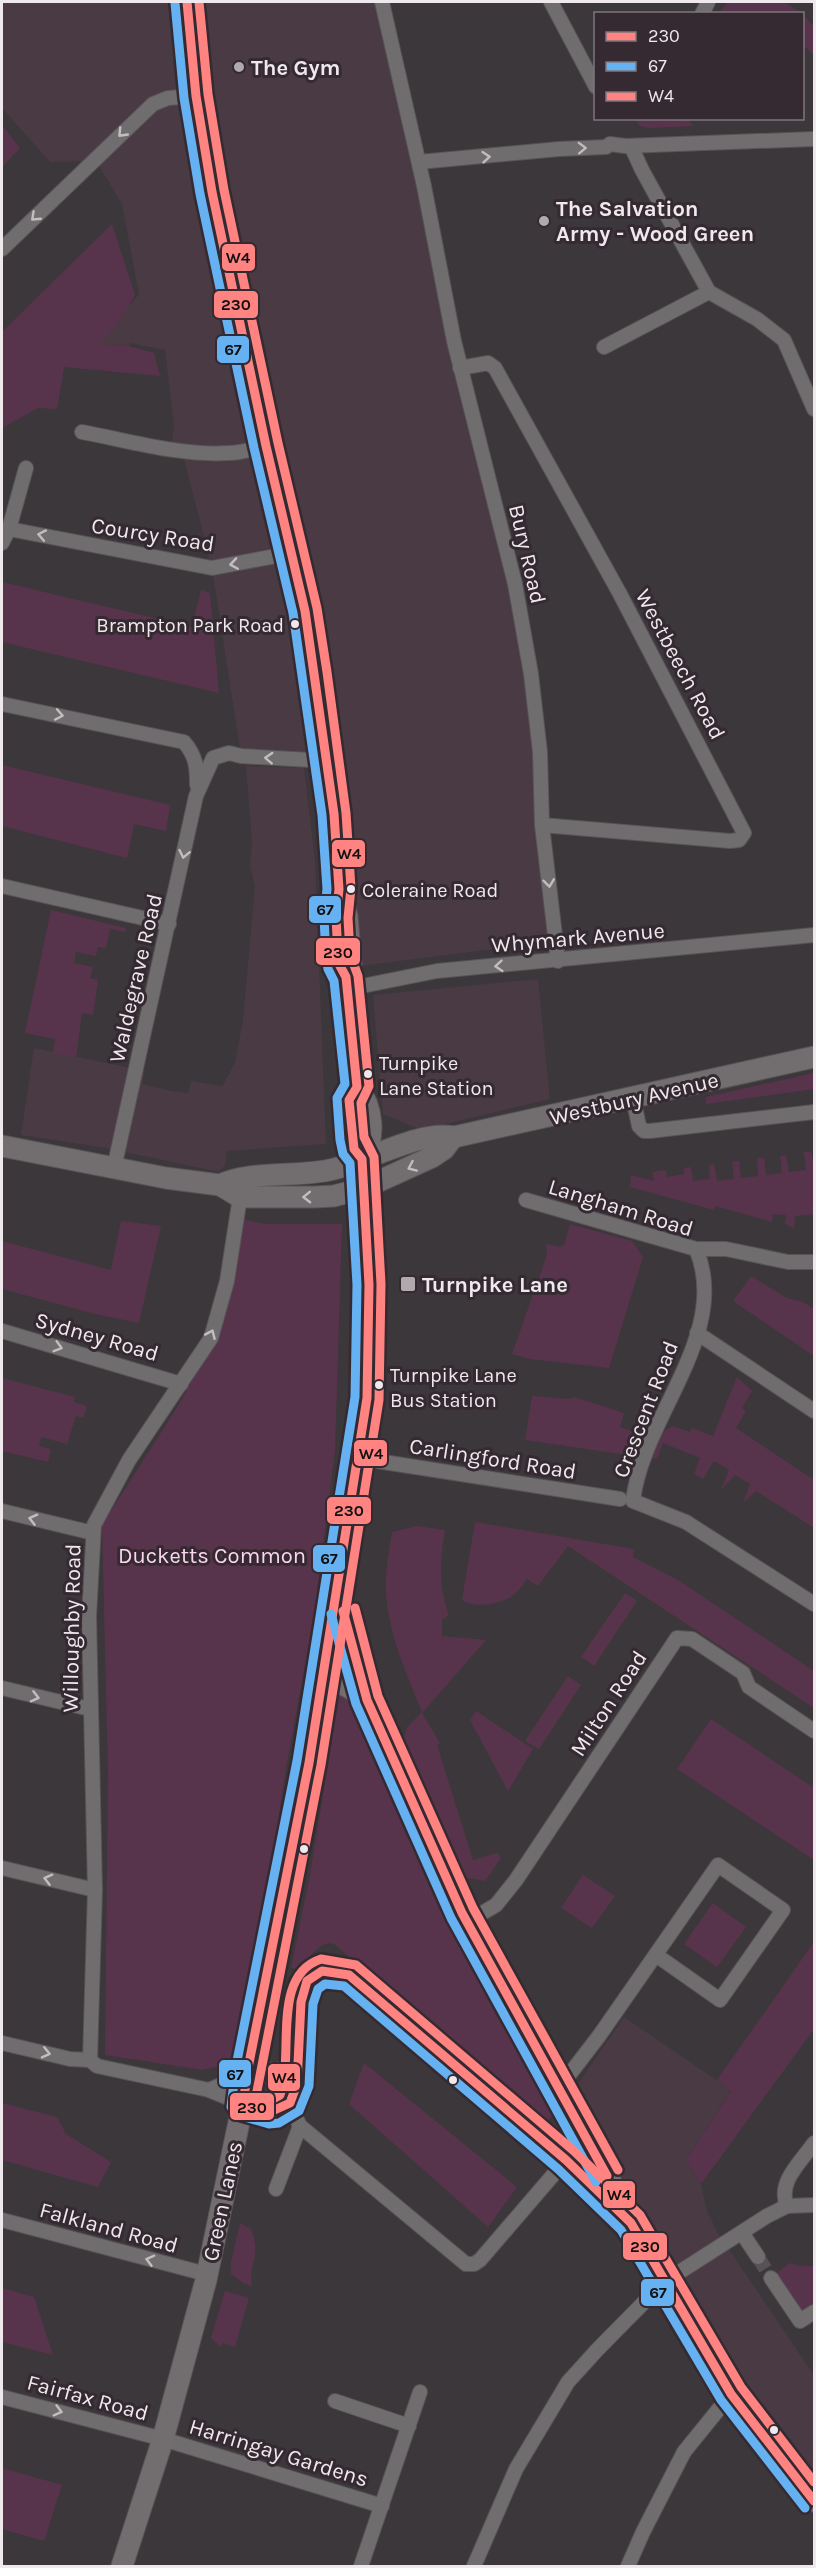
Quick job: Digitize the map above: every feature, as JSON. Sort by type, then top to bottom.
[{"type":"main road","points":[[187,2],[196,96],[212,192],[266,446],[305,611],[327,761],[339,889],[347,916],[351,964],[346,983]]},
{"type":"main road","name":"Green Lanes","points":[[123,2566],[163,2439],[207,2274],[243,2104],[324,1675],[367,1398],[370,1351],[369,1285],[362,1159],[354,1149],[351,1139],[349,1100],[357,1087],[346,983]]},
{"type":"main road","name":"Westbury Avenue","points":[[362,1159],[425,1139],[453,1137],[814,1057]]},
{"type":"main road","points":[[2,1146],[114,1168],[220,1185],[240,1197],[324,1196],[364,1188],[432,1157],[444,1149],[453,1137]]},
{"type":"main road","points":[[220,1185],[238,1179],[335,1169],[362,1159]]},
{"type":"main road","points":[[340,1571],[341,1604],[367,1700],[467,1922],[590,2143],[631,2223],[731,2394],[814,2501]]},
{"type":"main road","points":[[324,1675],[350,1688],[367,1700]]},
{"type":"main road","points":[[243,2104],[273,2112],[290,2105],[298,2089],[302,1991],[315,1974],[337,1970],[349,1975],[566,2160],[631,2223]]},
{"type":"main road","points":[[248,2068],[277,2075],[298,2061]]},
{"type":"main road","points":[[566,2160],[586,2159],[591,2152],[590,2143]]},
{"type":"street","name":"Bury Road","points":[[382,2],[419,162],[460,368],[514,584],[531,674],[540,752],[542,825],[558,961]]},
{"type":"street","points":[[551,2],[594,83]]},
{"type":"street","points":[[2,249],[153,104],[168,98],[196,96]]},
{"type":"street","points":[[419,162],[606,147],[610,144],[631,146],[814,139]]},
{"type":"street","points":[[631,146],[709,292],[757,319],[784,340],[814,409]]},
{"type":"street","points":[[604,347],[709,292]]},
{"type":"street","name":"Westbeech Road","points":[[460,368],[488,363],[495,368],[620,594],[744,833],[739,840],[730,841],[542,825]]},
{"type":"street","points":[[82,432],[208,454],[232,453],[266,446]]},
{"type":"street","points":[[2,543],[9,529],[26,468]]},
{"type":"street","name":"Courcy Road","points":[[9,529],[212,568],[291,553]]},
{"type":"street","points":[[2,704],[184,742],[193,753],[197,764],[196,796]]},
{"type":"street","points":[[196,796],[213,758],[229,753],[241,756],[327,761]]},
{"type":"street","name":"Waldegrave Road","points":[[114,1168],[196,796]]},
{"type":"street","points":[[2,889],[169,924]]},
{"type":"street","name":"Whymark Avenue","points":[[346,983],[436,971],[814,935]]},
{"type":"street","points":[[633,1098],[639,1126],[644,1131],[814,1112]]},
{"type":"street","name":"Willoughby Road","points":[[90,2060],[95,1890],[88,1616],[95,1519],[129,1460],[181,1384],[214,1330],[227,1281],[240,1197]]},
{"type":"street","name":"Langham Road","points":[[526,1200],[696,1250],[702,1264],[706,1287],[704,1310],[697,1333]]},
{"type":"street","points":[[696,1250],[726,1249],[788,1263],[814,1262]]},
{"type":"street","name":"Sydney Road","points":[[2,1331],[181,1384]]},
{"type":"street","points":[[697,1333],[814,1411]]},
{"type":"street","name":"Crescent Road","points":[[627,1500],[697,1333]]},
{"type":"street","name":"Carlingford Road","points":[[358,1458],[627,1500],[686,1522],[814,1604]]},
{"type":"street","points":[[2,1511],[93,1533]]},
{"type":"street","name":"Milton Road","points":[[467,1922],[496,1905],[516,1880],[677,1638],[692,1639],[743,1673],[749,1688],[814,1731]]},
{"type":"street","points":[[2,1688],[90,1709]]},
{"type":"street","points":[[559,2088],[599,2036],[718,1865],[783,1910],[720,2000],[656,1955]]},
{"type":"street","points":[[2,1868],[95,1890]]},
{"type":"street","points":[[2,2043],[70,2059],[90,2060],[97,2066],[209,2090],[243,2104]]},
{"type":"street","points":[[209,2090],[236,2083],[248,2068]]},
{"type":"street","points":[[290,2105],[300,2126],[466,2264],[474,2264],[480,2260],[566,2160]]},
{"type":"street","points":[[276,2189],[300,2126]]},
{"type":"street","points":[[787,2206],[784,2199],[785,2183],[814,2143]]},
{"type":"street","points":[[474,2566],[516,2469],[568,2382],[664,2282],[787,2206],[814,2205]]},
{"type":"street","name":"Falkland Road","points":[[2,2220],[207,2274]]},
{"type":"street","points":[[742,2233],[758,2257]]},
{"type":"street","points":[[771,2278],[800,2321],[814,2312]]},
{"type":"street","points":[[360,2566],[420,2392]]},
{"type":"street","points":[[628,2566],[672,2472],[695,2438],[731,2394]]},
{"type":"street","name":"Fairfax Road","points":[[2,2397],[163,2439]]},
{"type":"street","points":[[335,2401],[409,2426]]},
{"type":"street","name":"Harringay Gardens","points":[[163,2439],[382,2506]]},
{"type":"shaded area","points":[[2,2],[382,2],[515,584],[558,961],[547,942],[361,966],[336,760],[241,756],[212,568],[182,451],[171,449],[174,426],[165,350],[130,343],[129,346],[98,345],[139,294],[122,204],[96,161],[50,162],[2,108]]},
{"type":"shaded area","points":[[246,766],[304,768],[315,860],[326,1144],[227,1151],[225,1165],[219,1172],[106,1148],[21,1135],[34,1048],[145,1071],[142,1084],[172,1091],[188,1093],[191,1081],[222,1086],[235,1063],[243,1020],[255,886],[250,865],[252,843]]},
{"type":"shaded area","points":[[538,979],[550,1099],[421,1130],[383,1114],[373,995]]},
{"type":"shaded area","points":[[624,2017],[731,2090],[686,2160],[701,2184],[707,2211],[718,2233],[814,2375],[814,2480],[746,2387],[687,2293],[573,2091]]},
{"type":"green space","points":[[728,2],[784,2],[800,12],[720,12]]},
{"type":"green space","points":[[804,15],[814,27],[814,55],[804,46]]},
{"type":"green space","points":[[636,120],[689,120],[693,126],[650,128],[640,126]]},
{"type":"green space","points":[[2,125],[20,148],[2,167]]},
{"type":"green space","points":[[112,224],[135,295],[125,313],[99,345],[129,346],[154,353],[160,376],[64,367],[57,409],[38,408],[2,428],[2,332]]},
{"type":"green space","points":[[2,582],[192,627],[201,590],[210,593],[219,693],[2,642]]},
{"type":"green space","points":[[2,765],[170,805],[166,831],[134,824],[127,858],[2,826]]},
{"type":"green space","points":[[51,910],[126,928],[125,932],[110,929],[106,948],[98,947],[96,956],[76,952],[74,963],[93,967],[90,978],[98,980],[93,1015],[82,1013],[76,1058],[53,1053],[55,1039],[25,1033]]},
{"type":"green space","points":[[814,1073],[814,1089],[706,1104],[706,1097]]},
{"type":"green space","points":[[804,1152],[811,1152],[814,1169],[814,1214],[795,1216],[794,1228],[785,1224],[786,1215],[773,1214],[772,1222],[715,1206],[714,1210],[630,1187],[631,1175],[654,1181],[652,1172],[666,1170],[667,1177],[684,1174],[684,1168],[691,1167],[693,1181],[710,1179],[709,1165],[714,1164],[717,1181],[734,1179],[732,1162],[739,1161],[741,1178],[758,1176],[757,1158],[764,1158],[766,1175],[782,1173],[780,1156],[786,1155],[789,1172],[806,1170]]},
{"type":"green space","name":"Ducketts Common","points":[[240,1219],[265,1224],[342,1224],[335,1450],[314,1616],[286,1768],[267,1898],[239,2047],[227,2064],[203,2070],[105,2055],[108,1773],[102,1525],[176,1409],[219,1333],[236,1276]]},
{"type":"green space","points":[[121,1221],[161,1226],[139,1323],[95,1314],[2,1289],[2,1241],[111,1270]]},
{"type":"green space","points":[[570,1224],[632,1241],[643,1257],[609,1368],[530,1359],[512,1354],[547,1255],[546,1244],[560,1247],[564,1245]]},
{"type":"green space","points":[[751,1276],[787,1298],[803,1302],[814,1309],[814,1356],[733,1301]]},
{"type":"green space","points":[[737,1377],[752,1391],[742,1408],[746,1411],[736,1428],[814,1480],[814,1528],[756,1491],[743,1503],[750,1484],[735,1475],[721,1490],[729,1470],[714,1461],[703,1479],[694,1474],[700,1458],[663,1443],[657,1459],[652,1458],[664,1431],[673,1426],[689,1432],[692,1428],[713,1436]]},
{"type":"green space","points":[[2,1378],[75,1397],[74,1402],[87,1406],[83,1418],[76,1416],[67,1444],[41,1437],[39,1446],[51,1449],[48,1462],[2,1451]]},
{"type":"green space","points":[[532,1396],[567,1399],[574,1397],[624,1413],[620,1427],[634,1432],[627,1455],[525,1440]]},
{"type":"green space","points":[[475,1522],[634,1549],[633,1557],[678,1580],[814,1671],[814,1708],[568,1546],[538,1586],[527,1579],[509,1598],[481,1605],[467,1603],[462,1600]]},
{"type":"green space","points":[[417,1526],[445,1530],[441,1572],[443,1594],[449,1615],[442,1620],[442,1636],[486,1640],[422,1713],[440,1743],[437,1745],[473,1860],[497,1853],[501,1858],[485,1881],[463,1877],[401,1748],[407,1727],[422,1712],[390,1623],[386,1577],[392,1532]]},
{"type":"green space","points":[[625,1593],[637,1601],[594,1666],[581,1657]]},
{"type":"green space","points":[[568,1676],[581,1685],[539,1749],[525,1741]]},
{"type":"green space","points":[[340,1691],[355,1698],[453,1931],[558,2108],[545,2124],[334,1944],[324,1944],[319,1947],[300,1969],[291,1968],[310,1875]]},
{"type":"green space","points":[[476,1711],[533,1749],[508,1791],[470,1720]]},
{"type":"green space","points":[[711,1719],[814,1788],[814,1860],[677,1769]]},
{"type":"green space","points":[[583,1875],[615,1896],[592,1928],[561,1908]]},
{"type":"green space","points":[[713,1903],[746,1927],[717,1967],[684,1944]]},
{"type":"green space","points":[[814,1942],[814,2029],[701,2184],[686,2160],[731,2091],[717,2080]]},
{"type":"green space","points":[[364,2063],[517,2187],[488,2227],[349,2104]]},
{"type":"green space","points":[[2,2103],[57,2117],[66,2134],[111,2162],[98,2187],[2,2160]]},
{"type":"green space","points":[[240,2223],[251,2229],[254,2239],[252,2286],[243,2283],[231,2274],[231,2262]]},
{"type":"green space","points":[[789,2263],[814,2266],[814,2307],[802,2315],[775,2275]]},
{"type":"green space","points":[[2,2288],[34,2297],[53,2355],[2,2342]]},
{"type":"green space","points":[[225,2291],[249,2298],[235,2347],[223,2343],[221,2347],[211,2338]]},
{"type":"green space","points":[[2,2468],[62,2485],[44,2541],[2,2529]]},
{"type":"tunnel","points":[[758,2257],[771,2278]]},
{"type":"transit line","name":"230","points":[[187,2],[196,96],[212,192],[266,446],[305,611],[334,814],[339,889],[336,918],[338,955],[340,966],[346,977],[357,1087],[349,1100],[354,1149],[362,1159],[369,1285],[367,1398],[309,1763],[248,2068],[243,2104],[270,2112],[290,2103],[297,2084],[301,2002],[307,1981],[322,1971],[349,1975],[566,2160],[631,2223],[731,2394],[814,2501]]},
{"type":"transit line","name":"W4","points":[[199,2],[208,94],[224,190],[278,443],[317,608],[327,672],[346,813],[351,888],[348,918],[350,954],[358,976],[369,1086],[361,1103],[364,1137],[374,1157],[381,1284],[379,1400],[321,1765],[256,2096],[271,2100],[280,2095],[286,2059],[290,1999],[295,1982],[305,1968],[321,1959],[356,1965],[574,2151],[640,2215],[741,2387],[814,2482]]},
{"type":"transit line","name":"67","points":[[175,3],[184,98],[200,194],[254,448],[293,613],[322,815],[327,889],[324,918],[326,956],[328,969],[334,981],[345,1084],[337,1098],[340,1140],[343,1154],[350,1163],[357,1285],[355,1397],[297,1761],[236,2066],[231,2107],[238,2115],[269,2124],[279,2123],[299,2111],[309,2086],[313,2004],[318,1989],[325,1984],[344,1986],[558,2169],[621,2230],[721,2400],[805,2508]]},
{"type":"transit line","name":"W4","points":[[355,1608],[378,1696],[473,1908],[618,2170]]},
{"type":"transit line","name":"230","points":[[343,1611],[367,1700],[462,1913],[607,2176]]},
{"type":"transit line","name":"67","points":[[331,1614],[356,1704],[451,1918],[596,2182]]},
{"type":"place","name":"The Gym","points":[[239,67]]},
{"type":"place","name":"The Salvation Army - Wood Green","points":[[544,221]]},
{"type":"place","name":"Brampton Park Road","points":[[295,624]]},
{"type":"place","name":"Coleraine Road","points":[[351,889]]},
{"type":"place","name":"Turnpike Lane Station","points":[[368,1074]]},
{"type":"place","name":"Turnpike Lane","points":[[408,1284]]},
{"type":"place","name":"Turnpike Lane Bus Station","points":[[379,1385]]}]
